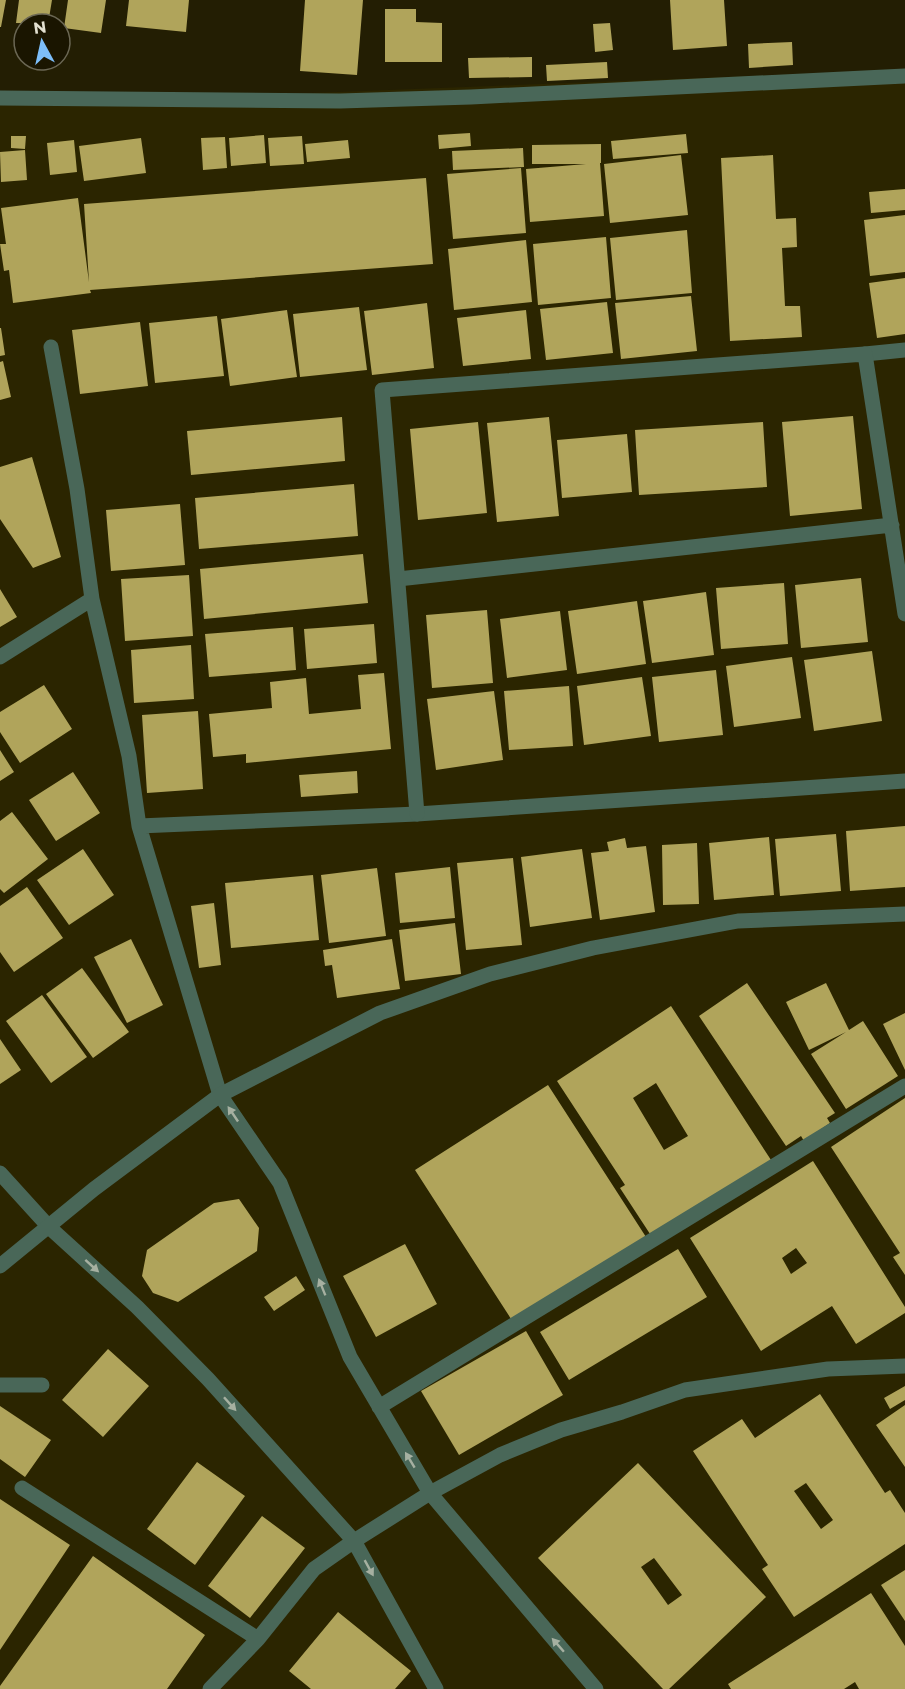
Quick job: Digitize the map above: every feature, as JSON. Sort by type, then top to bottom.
[{"type":"street","points":[[0,98],[340,101],[471,97],[905,75]]},
{"type":"street","points":[[51,347],[77,489],[92,599],[129,756],[139,826],[220,1095],[279,1183],[350,1357],[430,1493],[596,1689]]},
{"type":"street","points":[[417,814],[382,390],[905,350]]},
{"type":"street","points":[[865,354],[905,614]]},
{"type":"street","points":[[398,579],[892,525]]},
{"type":"street","points":[[0,657],[92,599]]},
{"type":"street","points":[[139,826],[417,814],[905,781]]},
{"type":"street","points":[[0,1266],[94,1189],[220,1095],[380,1013],[490,974],[593,948],[738,921],[905,914]]},
{"type":"street","points":[[379,1407],[905,1086]]},
{"type":"street","points":[[0,1173],[49,1227],[137,1307],[208,1379],[354,1541],[436,1689]]},
{"type":"street","points":[[210,1689],[258,1640],[315,1569],[354,1541],[430,1493],[500,1455],[561,1430],[685,1390],[828,1369],[905,1365]]},
{"type":"street","points":[[0,1385],[42,1385]]},
{"type":"street","points":[[22,1488],[258,1640]]},
{"type":"shaded area","points":[[905,70],[905,1689],[0,1689],[0,105]]},
{"type":"building","points":[[0,0],[6,0],[1,27],[0,27]]},
{"type":"building","points":[[19,0],[52,0],[50,12],[17,12]]},
{"type":"building","points":[[68,0],[106,0],[101,33],[72,29],[72,12],[66,12]]},
{"type":"building","points":[[129,0],[189,0],[186,32],[126,26]]},
{"type":"building","points":[[305,0],[363,0],[357,75],[300,71]]},
{"type":"building","points":[[670,0],[724,0],[727,46],[673,50]]},
{"type":"building","points":[[385,9],[416,9],[416,22],[442,23],[442,62],[385,62]]},
{"type":"building","points":[[610,23],[613,50],[595,52],[593,24]]},
{"type":"building","points":[[792,42],[793,65],[749,68],[748,44]]},
{"type":"building","points":[[532,57],[532,77],[469,78],[468,58]]},
{"type":"building","points":[[607,62],[608,78],[547,81],[546,65]]},
{"type":"building","points":[[470,133],[471,146],[439,149],[438,135]]},
{"type":"building","points":[[686,134],[688,153],[613,159],[611,141]]},
{"type":"building","points":[[264,135],[266,163],[231,166],[229,138]]},
{"type":"building","points":[[11,136],[26,136],[25,149],[11,148]]},
{"type":"building","points":[[302,136],[304,164],[270,166],[268,138]]},
{"type":"building","points":[[225,137],[227,168],[203,170],[201,138]]},
{"type":"building","points":[[141,138],[146,173],[84,181],[79,146]]},
{"type":"building","points":[[74,140],[77,172],[50,175],[47,143]]},
{"type":"building","points":[[348,140],[350,158],[307,162],[305,144]]},
{"type":"building","points":[[601,144],[604,216],[530,222],[526,169],[586,164],[532,164],[532,145]]},
{"type":"building","points":[[523,148],[524,167],[453,170],[452,151]]},
{"type":"building","points":[[25,150],[27,180],[1,182],[0,152]]},
{"type":"building","points":[[681,155],[688,215],[610,223],[604,164]]},
{"type":"building","points":[[773,155],[776,219],[796,218],[797,247],[782,248],[785,306],[800,306],[802,337],[730,341],[721,158]]},
{"type":"building","points":[[521,168],[526,233],[453,239],[447,174]]},
{"type":"building","points":[[426,178],[433,264],[90,290],[91,293],[13,303],[9,270],[4,271],[0,244],[6,244],[1,208],[78,198],[89,282],[84,204]]},
{"type":"building","points":[[905,189],[905,210],[871,213],[869,192]]},
{"type":"building","points":[[905,215],[905,272],[870,276],[864,220]]},
{"type":"building","points":[[687,230],[692,293],[616,300],[610,238]]},
{"type":"building","points":[[606,237],[611,298],[538,305],[533,244]]},
{"type":"building","points":[[526,240],[532,302],[454,310],[448,249]]},
{"type":"building","points":[[905,278],[905,334],[877,338],[869,283]]},
{"type":"building","points":[[691,296],[697,351],[621,359],[615,303]]},
{"type":"building","points":[[607,302],[613,353],[546,360],[540,309]]},
{"type":"building","points":[[427,303],[434,368],[372,375],[364,311]]},
{"type":"building","points":[[359,307],[367,370],[300,377],[293,314]]},
{"type":"building","points":[[287,310],[297,377],[230,386],[221,319]]},
{"type":"building","points":[[526,310],[531,359],[463,366],[457,318]]},
{"type":"building","points":[[217,316],[224,376],[155,383],[149,323]]},
{"type":"building","points":[[140,322],[148,386],[80,394],[72,330]]},
{"type":"building","points":[[0,328],[5,355],[0,356]]},
{"type":"building","points":[[3,361],[11,397],[0,400],[0,362]]},
{"type":"building","points":[[853,416],[862,509],[790,516],[782,422]]},
{"type":"building","points":[[342,417],[345,461],[191,475],[187,431]]},
{"type":"building","points":[[549,417],[559,516],[497,522],[487,423]]},
{"type":"building","points":[[478,422],[487,513],[418,520],[410,429]]},
{"type":"building","points":[[763,422],[767,487],[639,495],[635,430]]},
{"type":"building","points":[[627,434],[632,492],[562,498],[557,440]]},
{"type":"building","points":[[32,457],[61,557],[33,568],[0,519],[0,467]]},
{"type":"building","points":[[354,484],[358,536],[199,549],[195,498]]},
{"type":"building","points":[[180,504],[185,565],[111,571],[106,510]]},
{"type":"building","points":[[363,554],[368,603],[204,619],[200,569]]},
{"type":"building","points":[[189,575],[193,636],[125,641],[121,579]]},
{"type":"building","points":[[861,578],[868,642],[801,648],[795,585]]},
{"type":"building","points":[[784,583],[788,644],[721,649],[716,588]]},
{"type":"building","points":[[0,589],[17,617],[0,627]]},
{"type":"building","points":[[706,592],[714,655],[652,663],[643,601]]},
{"type":"building","points":[[637,601],[646,664],[577,674],[568,611]]},
{"type":"building","points":[[487,610],[493,683],[432,688],[426,615]]},
{"type":"building","points":[[560,611],[567,670],[507,678],[500,619]]},
{"type":"building","points":[[374,624],[377,663],[307,669],[304,629]]},
{"type":"building","points":[[293,627],[296,670],[209,677],[205,634]]},
{"type":"building","points":[[191,645],[194,699],[134,703],[131,650]]},
{"type":"building","points":[[872,651],[882,721],[814,731],[804,660]]},
{"type":"building","points":[[792,657],[801,718],[734,727],[726,666]]},
{"type":"building","points":[[716,670],[723,735],[659,742],[652,677]]},
{"type":"building","points":[[384,673],[391,749],[246,763],[246,754],[213,757],[209,714],[272,708],[270,682],[306,678],[309,714],[361,709],[358,675]]},
{"type":"building","points":[[642,677],[651,736],[584,745],[577,686]]},
{"type":"building","points":[[44,685],[72,729],[20,763],[0,732],[0,712]]},
{"type":"building","points":[[569,686],[573,746],[509,750],[504,691]]},
{"type":"building","points":[[494,691],[503,760],[436,770],[427,699]]},
{"type":"building","points":[[198,711],[203,789],[147,793],[142,715]]},
{"type":"building","points":[[0,750],[14,772],[0,781]]},
{"type":"building","points":[[357,771],[358,793],[301,797],[299,775]]},
{"type":"building","points":[[73,772],[100,813],[56,841],[29,800]]},
{"type":"building","points":[[12,812],[48,859],[4,893],[0,889],[0,821]]},
{"type":"building","points":[[905,826],[905,887],[850,891],[846,831]]},
{"type":"building","points":[[836,834],[841,891],[780,896],[775,839]]},
{"type":"building","points":[[769,837],[774,895],[714,900],[709,843]]},
{"type":"building","points":[[625,838],[627,848],[646,846],[655,912],[600,920],[591,853],[609,851],[607,842]]},
{"type":"building","points":[[697,843],[699,904],[663,905],[662,845]]},
{"type":"building","points":[[83,849],[114,895],[69,925],[37,880]]},
{"type":"building","points":[[582,849],[592,918],[530,927],[521,857]]},
{"type":"building","points":[[513,858],[522,945],[466,950],[457,863]]},
{"type":"building","points":[[450,867],[455,918],[400,923],[395,873]]},
{"type":"building","points":[[377,868],[386,936],[329,943],[321,875]]},
{"type":"building","points":[[313,875],[319,940],[231,948],[225,883]]},
{"type":"building","points":[[27,887],[63,938],[14,972],[0,952],[0,906]]},
{"type":"building","points":[[214,903],[221,965],[199,968],[191,906]]},
{"type":"building","points":[[455,923],[461,974],[405,981],[399,930]]},
{"type":"building","points":[[131,939],[163,1005],[127,1023],[94,957]]},
{"type":"building","points":[[392,939],[400,989],[337,998],[332,965],[325,966],[323,950]]},
{"type":"building","points":[[82,968],[129,1032],[93,1058],[46,994]]},
{"type":"building","points":[[747,983],[835,1113],[827,1118],[830,1123],[804,1141],[801,1136],[786,1146],[699,1016]]},
{"type":"building","points":[[826,983],[849,1030],[863,1021],[898,1076],[846,1109],[811,1054],[846,1032],[809,1050],[786,1002]]},
{"type":"building","points":[[42,995],[87,1057],[51,1083],[6,1021]]},
{"type":"building","points":[[671,1006],[771,1160],[652,1237],[620,1188],[625,1185],[557,1081]],"holes":[[[656,1083],[688,1136],[664,1150],[633,1098]]]},
{"type":"building","points":[[905,1013],[905,1070],[883,1024]]},
{"type":"building","points":[[0,1039],[21,1070],[0,1084]]},
{"type":"building","points":[[548,1085],[646,1237],[513,1322],[415,1170]]},
{"type":"building","points":[[905,1098],[905,1275],[893,1257],[900,1253],[831,1147]]},
{"type":"building","points":[[813,1161],[905,1307],[905,1313],[856,1344],[832,1306],[761,1351],[690,1238]],"holes":[[[796,1248],[807,1263],[791,1274],[782,1258]]]},
{"type":"building","points":[[239,1199],[259,1228],[257,1251],[178,1302],[153,1293],[142,1276],[147,1250],[214,1203]]},
{"type":"building","points":[[405,1244],[437,1304],[376,1337],[343,1276]]},
{"type":"building","points":[[678,1249],[707,1297],[569,1380],[540,1332]]},
{"type":"building","points":[[296,1276],[305,1290],[274,1311],[264,1297]]},
{"type":"building","points":[[526,1331],[563,1395],[459,1455],[421,1391]]},
{"type":"building","points":[[108,1349],[149,1386],[103,1437],[62,1400]]},
{"type":"building","points":[[905,1386],[905,1400],[890,1409],[884,1398]]},
{"type":"building","points":[[820,1394],[885,1493],[890,1490],[905,1513],[905,1544],[794,1617],[762,1569],[768,1565],[693,1451],[742,1419],[755,1438]],"holes":[[[806,1483],[833,1520],[821,1529],[794,1491]]]},
{"type":"building","points":[[905,1405],[905,1467],[876,1425]]},
{"type":"building","points":[[0,1406],[51,1440],[25,1477],[0,1459]]},
{"type":"building","points":[[197,1462],[245,1496],[195,1565],[147,1529]]},
{"type":"building","points":[[638,1463],[766,1597],[669,1689],[663,1689],[538,1558]],"holes":[[[654,1558],[682,1595],[668,1605],[641,1567]]]},
{"type":"building","points":[[0,1499],[70,1545],[0,1650]]},
{"type":"building","points":[[262,1516],[305,1548],[250,1618],[208,1586]]},
{"type":"building","points":[[93,1556],[205,1635],[167,1689],[0,1689],[0,1686]]},
{"type":"building","points":[[905,1570],[905,1621],[881,1585]]},
{"type":"building","points":[[871,1593],[905,1646],[905,1689],[859,1689],[855,1682],[844,1689],[731,1689],[728,1684]]},
{"type":"building","points":[[338,1612],[411,1671],[395,1689],[311,1689],[289,1671]]}]
